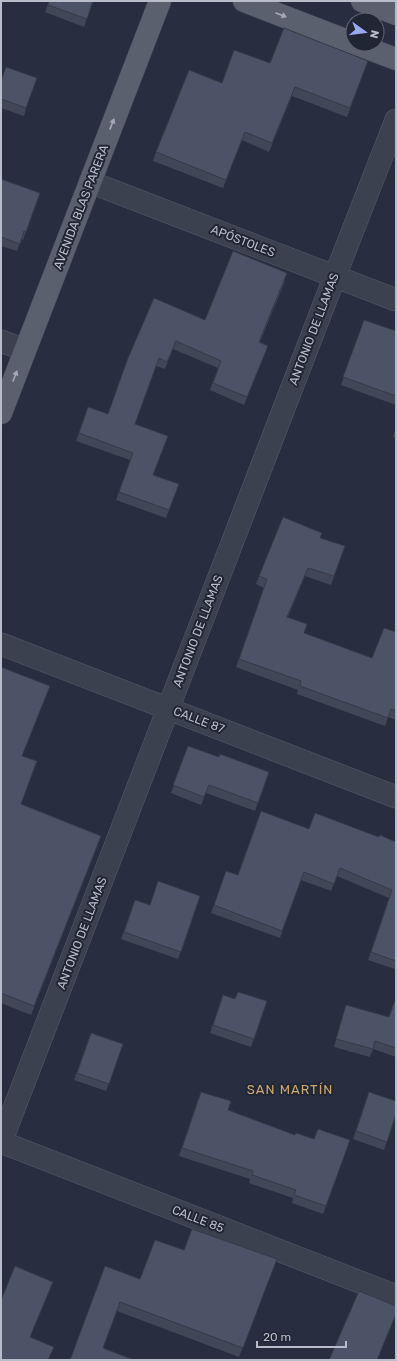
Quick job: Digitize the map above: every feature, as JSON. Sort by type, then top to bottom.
[{"type":"main road","name":"AVENIDA BLAS PARERA","points":[[1,413],[160,1]]},
{"type":"main road","points":[[244,1],[345,40]]},
{"type":"main road","points":[[362,1],[396,14]]},
{"type":"main road","points":[[377,52],[396,59]]},
{"type":"street","name":"ANTONIO DE LLAMAS","points":[[1,1142],[396,120]]},
{"type":"street","name":"APÓSTOLES","points":[[90,182],[396,300]]},
{"type":"street","points":[[1,341],[25,350]]},
{"type":"street","name":"CALLE 87","points":[[1,644],[396,797]]},
{"type":"street","name":"CALLE 85","points":[[1,1142],[396,1296]]},
{"type":"building","points":[[49,1],[93,1],[87,19],[48,5]]},
{"type":"building","points":[[284,28],[368,61],[350,108],[295,87],[272,143],[245,132],[226,180],[156,152],[189,70],[222,83],[234,50],[270,63]]},
{"type":"building","points":[[6,67],[37,78],[26,108],[1,99],[1,81]]},
{"type":"building","points":[[1,179],[40,193],[26,232],[24,231],[20,244],[1,237]]},
{"type":"building","points":[[233,251],[287,273],[259,342],[268,346],[247,397],[213,383],[221,361],[176,341],[167,362],[159,358],[135,424],[168,436],[153,475],[179,484],[169,510],[119,492],[133,453],[79,433],[88,407],[108,414],[128,358],[154,298],[205,320]]},
{"type":"building","points":[[364,320],[396,331],[396,396],[343,377]]},
{"type":"building","points":[[283,517],[322,533],[320,538],[345,546],[334,576],[308,568],[287,617],[307,624],[304,633],[372,658],[384,628],[396,632],[396,711],[391,709],[388,718],[300,686],[301,681],[239,659],[267,579],[259,576]]},
{"type":"building","points":[[1,667],[50,686],[22,756],[37,761],[21,804],[101,836],[34,1006],[1,993]]},
{"type":"building","points":[[188,746],[219,757],[220,754],[269,772],[258,803],[209,785],[204,797],[173,785]]},
{"type":"building","points":[[261,811],[309,829],[315,813],[396,842],[396,961],[371,952],[392,890],[340,868],[334,884],[304,872],[282,931],[214,905],[226,871],[238,875]]},
{"type":"building","points":[[158,881],[200,896],[181,952],[124,932],[135,900],[150,905]]},
{"type":"building","points":[[238,992],[267,1001],[254,1039],[213,1025],[223,995],[235,999]]},
{"type":"building","points":[[396,998],[396,1048],[375,1041],[373,1049],[336,1039],[346,1005],[389,1017]]},
{"type":"building","points":[[91,1033],[123,1044],[109,1084],[77,1073]]},
{"type":"building","points":[[201,1092],[231,1101],[228,1110],[295,1135],[296,1133],[314,1139],[318,1129],[350,1140],[326,1206],[294,1195],[296,1190],[252,1175],[253,1171],[182,1148]]},
{"type":"building","points":[[369,1092],[396,1101],[396,1114],[387,1142],[356,1131]]},
{"type":"building","points":[[192,1229],[277,1259],[243,1348],[120,1302],[103,1348],[134,1360],[70,1360],[105,1266],[140,1279],[155,1240],[184,1250]]},
{"type":"building","points":[[15,1266],[53,1282],[30,1337],[54,1347],[48,1360],[1,1360],[1,1300]]},
{"type":"building","points":[[359,1291],[396,1306],[396,1314],[377,1360],[329,1360]]},
{"type":"district","name":"SAN MARTÍN","points":[[290,1089]]}]
